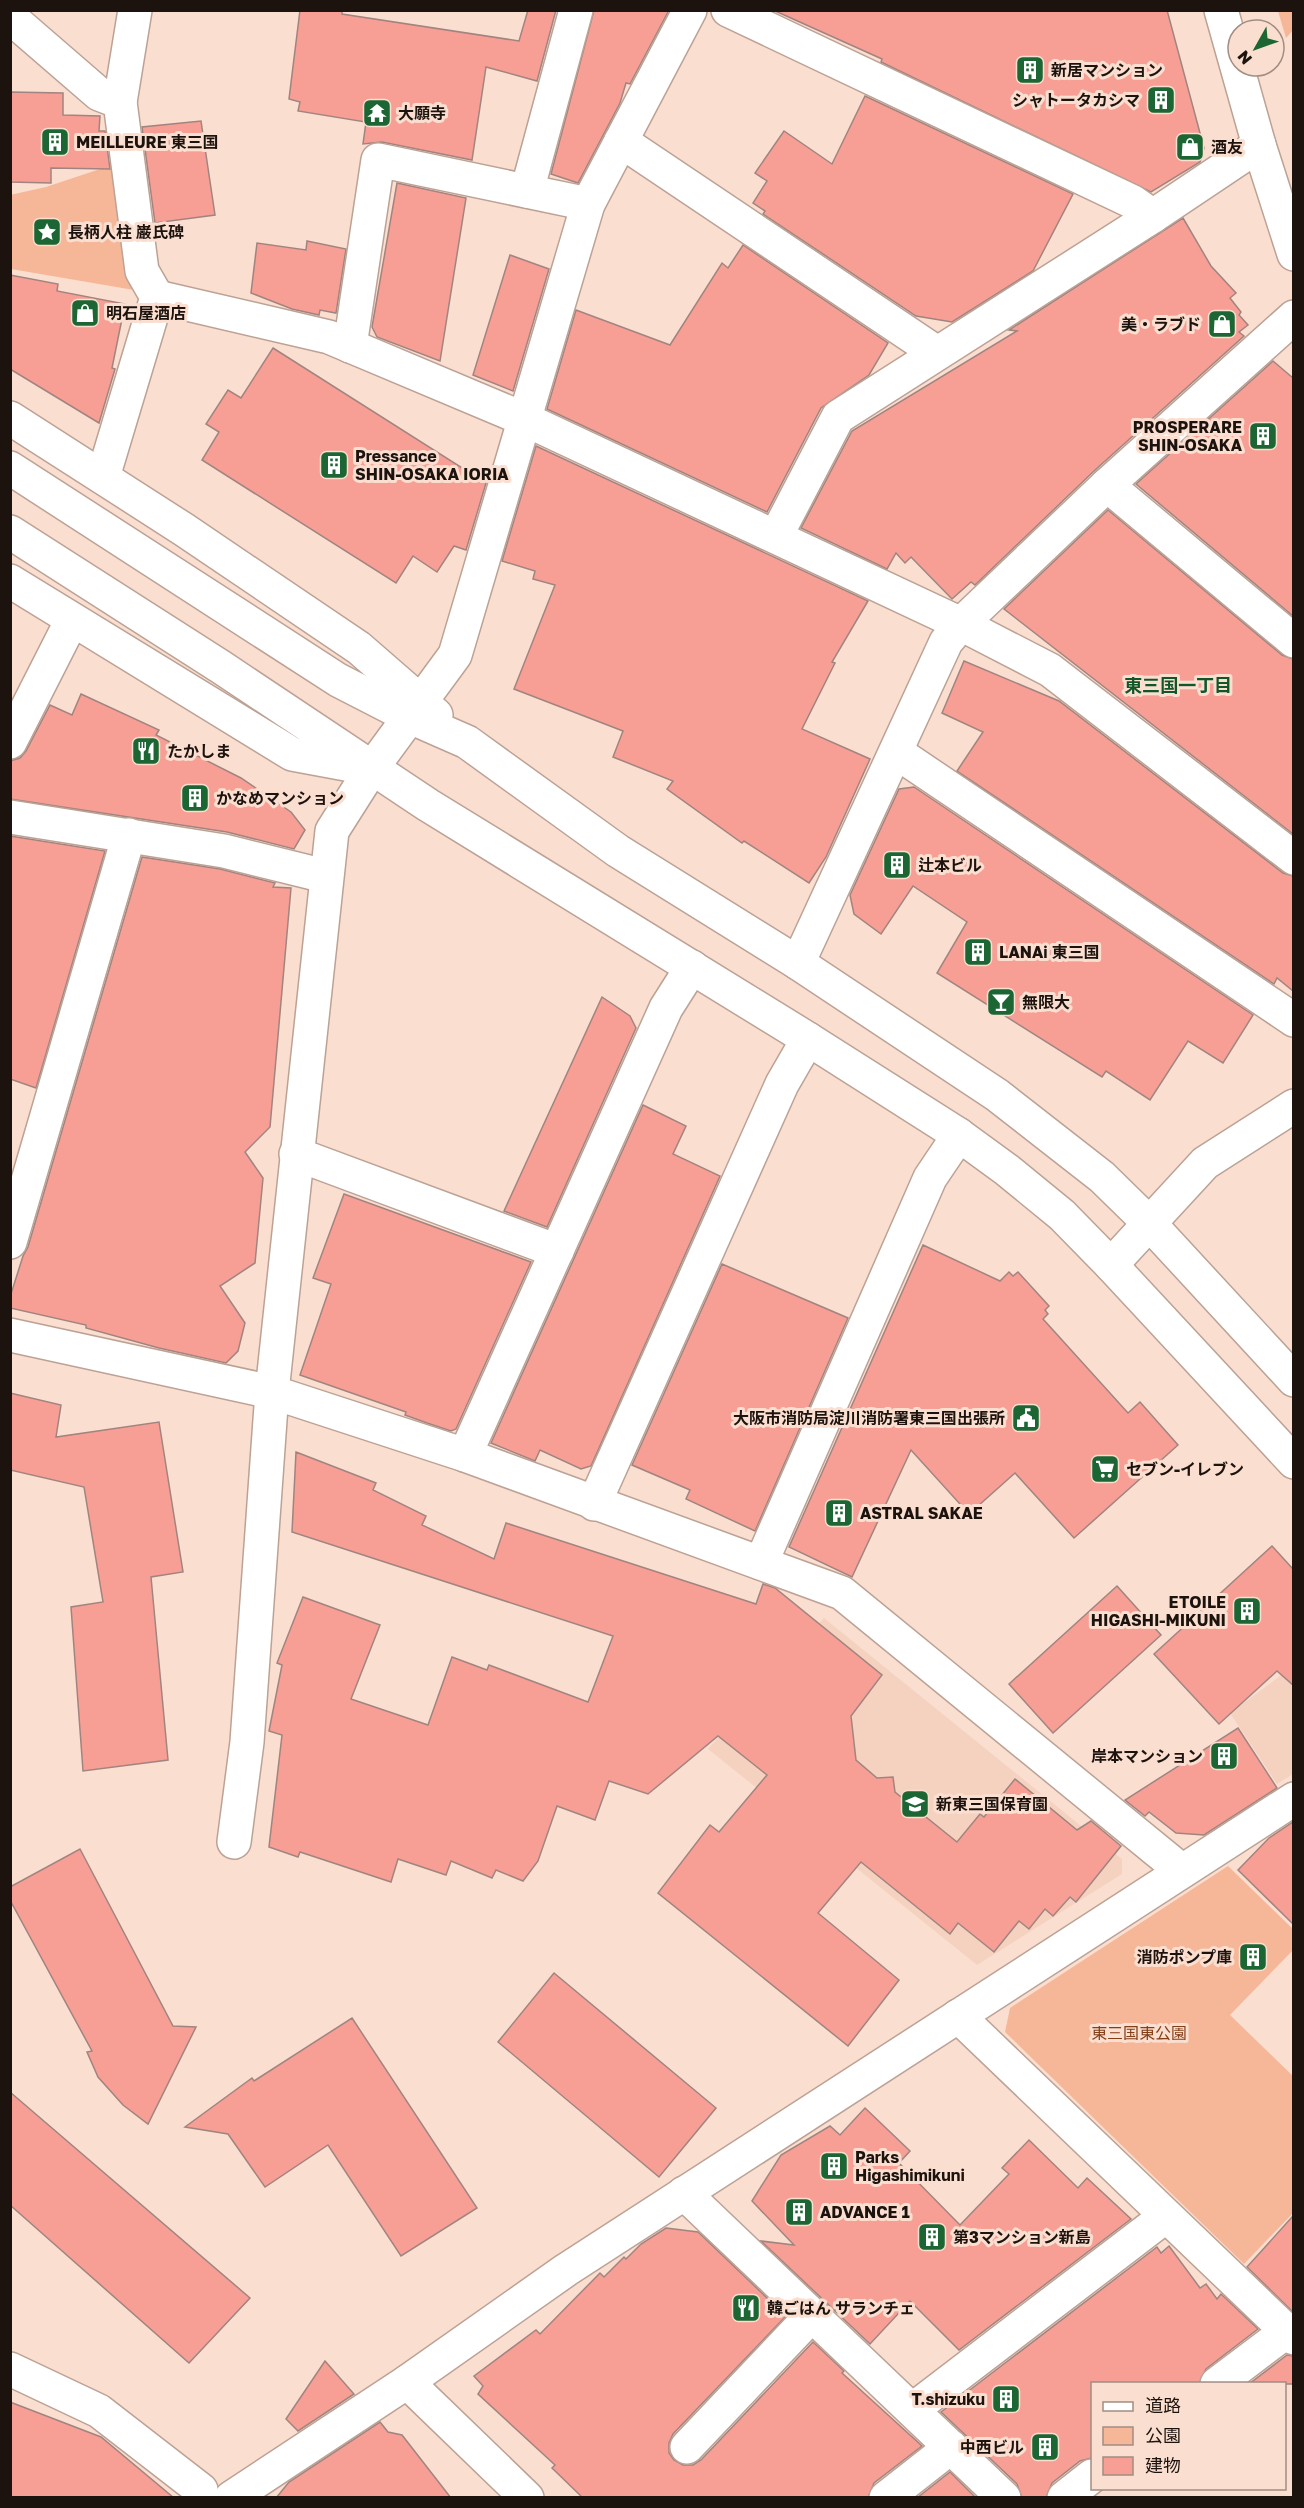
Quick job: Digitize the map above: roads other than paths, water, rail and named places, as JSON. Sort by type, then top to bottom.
[{"type":"street","points":[[103,477],[157,297],[142,271],[120,102],[135,10]]},
{"type":"street","points":[[527,191],[576,10]]},
{"type":"street","points":[[234,1842],[247,1742],[272,1392],[332,831],[372,768],[455,655],[588,204],[690,10]]},
{"type":"street","points":[[728,10],[1133,202],[1153,216]]},
{"type":"street","points":[[1221,10],[1293,254]]},
{"type":"street","points":[[10,17],[99,94],[120,102]]},
{"type":"street","points":[[621,141],[937,353]]},
{"type":"street","points":[[776,536],[838,417],[1153,216],[1259,145]]},
{"type":"street","points":[[350,346],[378,160],[588,204]]},
{"type":"street","points":[[157,297],[329,337],[524,418],[961,624],[1050,670],[1293,858]]},
{"type":"street","points":[[798,963],[946,642],[961,624],[1107,485],[1293,317]]},
{"type":"street","points":[[10,418],[103,477],[359,648],[416,710]]},
{"type":"street","points":[[10,468],[338,680],[416,710],[467,742],[618,851],[798,963],[997,1095],[1050,1134],[1102,1177],[1149,1223],[1293,1380]]},
{"type":"street","points":[[1107,485],[1293,641]]},
{"type":"street","points":[[10,532],[221,667],[372,768],[959,1135],[1062,1215],[1293,1462]]},
{"type":"street","points":[[10,581],[292,754],[372,768]]},
{"type":"street","points":[[10,742],[72,620]]},
{"type":"street","points":[[896,752],[1293,1020]]},
{"type":"street","points":[[10,817],[224,851],[326,876]]},
{"type":"street","points":[[10,1242],[129,835]]},
{"type":"street","points":[[465,1455],[666,1008],[692,967]]},
{"type":"street","points":[[594,1504],[782,1084],[808,1039]]},
{"type":"street","points":[[1111,1265],[1205,1163],[1293,1106]]},
{"type":"street","points":[[761,1563],[930,1178],[959,1135]]},
{"type":"street","points":[[296,1154],[557,1251]]},
{"type":"street","points":[[10,1335],[272,1392],[465,1455],[842,1593],[1182,1871]]},
{"type":"street","points":[[10,2369],[99,2411],[216,2494],[407,2382],[566,2270],[1293,1799]]},
{"type":"street","points":[[958,2016],[1290,2334],[1220,2382]]},
{"type":"street","points":[[684,2193],[1004,2498]]},
{"type":"street","points":[[912,2410],[1166,2216]]},
{"type":"street","points":[[687,2446],[812,2315]]},
{"type":"street","points":[[407,2382],[527,2498]]},
{"type":"street","points":[[886,2498],[951,2447]]},
{"type":"street","points":[[1064,2498],[1091,2477]]},
{"type":"place","name":"新居マンション","points":[[1030,70]]},
{"type":"place","name":"シャトータカシマ","points":[[1161,100]]},
{"type":"place","name":"大願寺","points":[[377,113]]},
{"type":"place","name":"MEILLEURE 東三国","points":[[55,142]]},
{"type":"place","name":"酒友","points":[[1190,147]]},
{"type":"place","name":"長柄人柱 巌氏碑","points":[[47,232]]},
{"type":"place","name":"明石屋酒店","points":[[85,313]]},
{"type":"place","name":"美・ラブド","points":[[1222,324]]},
{"type":"place","name":"PROSPERARE SHIN-OSAKA","points":[[1263,436]]},
{"type":"place","name":"Pressance SHIN-OSAKA IORIA","points":[[334,465]]},
{"type":"place","name":"たかしま","points":[[146,751]]},
{"type":"place","name":"かなめマンション","points":[[195,798]]},
{"type":"place","name":"辻本ビル","points":[[897,865]]},
{"type":"place","name":"LANAi 東三国","points":[[978,952]]},
{"type":"place","name":"無限大","points":[[1001,1002]]},
{"type":"place","name":"大阪市消防局淀川消防署東三国出張所","points":[[1026,1418]]},
{"type":"place","name":"セブン-イレブン","points":[[1105,1469]]},
{"type":"place","name":"ASTRAL SAKAE","points":[[839,1513]]},
{"type":"place","name":"ETOILE HIGASHI-MIKUNI","points":[[1247,1611]]},
{"type":"place","name":"岸本マンション","points":[[1224,1756]]},
{"type":"place","name":"新東三国保育園","points":[[915,1804]]},
{"type":"place","name":"消防ポンプ庫","points":[[1253,1957]]},
{"type":"place","name":"Parks Higashimikuni","points":[[834,2166]]},
{"type":"place","name":"ADVANCE 1","points":[[799,2212]]},
{"type":"place","name":"第3マンション新島","points":[[932,2237]]},
{"type":"place","name":"韓ごはん サランチェ","points":[[746,2308]]},
{"type":"place","name":"T.shizuku","points":[[1006,2399]]},
{"type":"place","name":"中西ビル","points":[[1045,2447]]},
{"type":"district","name":"東三国一丁目","points":[[1178,686]]},
{"type":"park label","name":"東三国東公園","points":[[1139,2033]]}]
